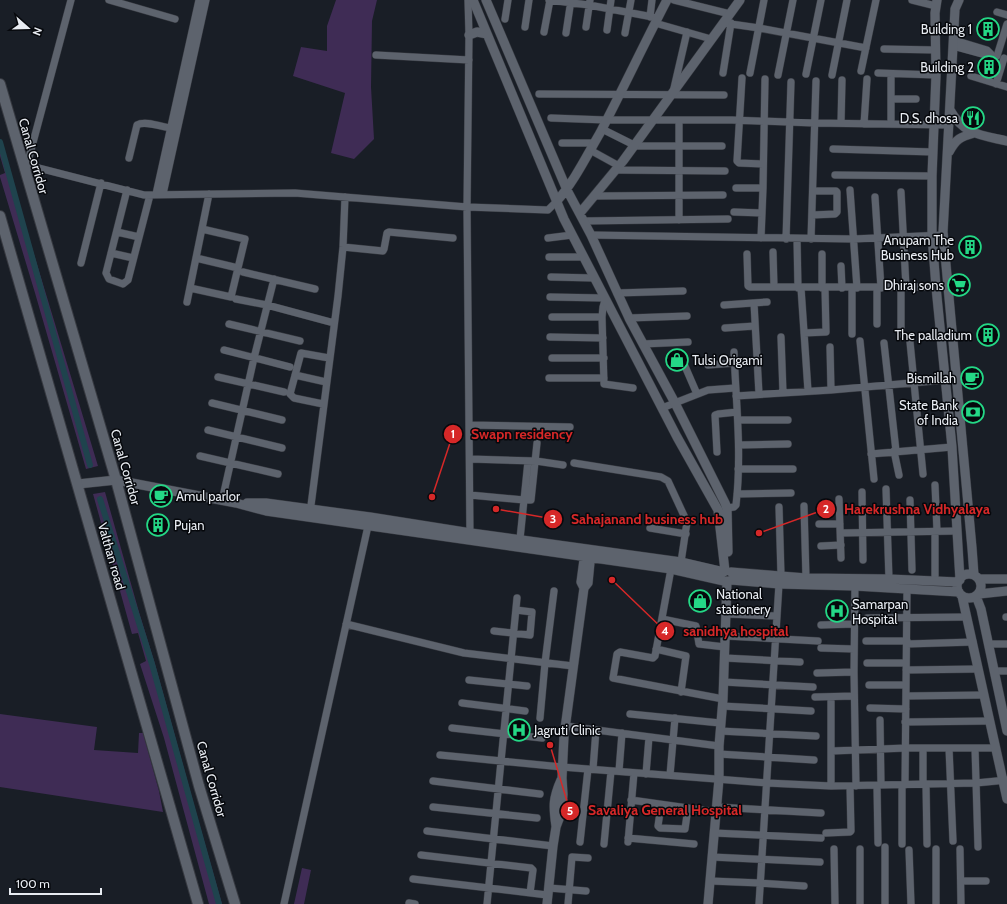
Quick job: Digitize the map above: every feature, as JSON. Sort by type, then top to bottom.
[{"type":"main road","name":"Canal Corridor","points":[[0,84],[25,164],[116,480],[199,786],[235,904]]},
{"type":"main road","name":"Valthan road","points":[[0,216],[198,904]]},
{"type":"street","points":[[71,0],[25,164],[144,195],[295,193],[467,207],[548,210],[567,190],[592,147],[619,95],[654,19],[667,0]]},
{"type":"street","points":[[109,0],[124,2],[175,18]]},
{"type":"street","points":[[156,194],[199,0]]},
{"type":"street","points":[[127,190],[106,273],[109,279],[122,284],[128,280],[147,204],[156,194],[206,0]]},
{"type":"street","points":[[468,0],[469,60],[467,207],[470,537]]},
{"type":"street","points":[[473,0],[556,202],[662,408],[718,510],[727,576]]},
{"type":"street","points":[[486,0],[567,190],[591,235],[629,318],[675,403],[726,508],[727,614],[724,682],[720,727],[719,779],[708,904]]},
{"type":"street","points":[[505,19],[508,0]]},
{"type":"street","points":[[525,27],[529,0]]},
{"type":"street","points":[[544,32],[550,0],[590,3],[654,19],[687,32],[711,39]]},
{"type":"street","points":[[607,30],[612,0]]},
{"type":"street","points":[[625,33],[631,0]]},
{"type":"street","points":[[652,0],[654,19]]},
{"type":"street","points":[[674,0],[730,14]]},
{"type":"street","points":[[723,73],[727,23],[730,14],[740,0]]},
{"type":"street","points":[[750,74],[764,0]]},
{"type":"street","points":[[778,75],[793,0]]},
{"type":"street","points":[[806,74],[812,38],[821,0]]},
{"type":"street","points":[[832,74],[847,0]]},
{"type":"street","points":[[861,71],[876,0]]},
{"type":"street","points":[[914,0],[936,3],[936,75],[932,176],[932,235],[952,447],[957,531],[958,589],[967,616],[996,748],[1005,780],[1007,799]]},
{"type":"street","points":[[958,0],[955,8],[944,235],[976,577],[981,585],[978,595],[994,671],[1003,698],[1007,732]]},
{"type":"street","points":[[566,33],[571,1]]},
{"type":"street","points":[[586,27],[590,3]]},
{"type":"street","points":[[997,12],[1007,15]]},
{"type":"street","points":[[582,217],[595,196],[634,146],[711,39],[727,23]]},
{"type":"street","points":[[727,23],[866,48]]},
{"type":"street","points":[[996,84],[1007,24]]},
{"type":"street","points":[[469,35],[477,32],[487,34]]},
{"type":"street","points":[[672,93],[687,32]]},
{"type":"street","points":[[954,43],[987,50],[1000,56]]},
{"type":"street","points":[[884,49],[936,50]]},
{"type":"street","points":[[376,55],[469,60]]},
{"type":"street","points":[[878,73],[936,75]]},
{"type":"street","points":[[891,74],[891,124]]},
{"type":"street","points":[[970,76],[1007,87]]},
{"type":"street","points":[[742,78],[738,162],[763,164]]},
{"type":"street","points":[[864,124],[867,79]]},
{"type":"street","points":[[761,238],[765,80]]},
{"type":"street","points":[[841,123],[842,80]]},
{"type":"street","points":[[786,239],[791,82]]},
{"type":"street","points":[[811,239],[816,82]]},
{"type":"street","points":[[539,94],[619,95],[672,93],[724,95]]},
{"type":"street","points":[[891,99],[916,99]]},
{"type":"street","points":[[950,109],[962,127],[974,133],[1007,141]]},
{"type":"street","points":[[551,118],[606,120],[739,120],[814,123],[949,125]]},
{"type":"street","points":[[679,120],[679,220]]},
{"type":"street","points":[[129,158],[137,125],[145,123],[171,128]]},
{"type":"street","points":[[602,129],[634,146],[722,146]]},
{"type":"street","points":[[947,155],[955,142],[962,136],[974,133]]},
{"type":"street","points":[[562,143],[592,147],[617,168],[725,171]]},
{"type":"street","points":[[832,149],[933,152]]},
{"type":"street","points":[[835,174],[932,176]]},
{"type":"street","points":[[81,263],[101,183]]},
{"type":"street","points":[[736,188],[763,188]]},
{"type":"street","points":[[850,190],[854,288],[852,334]]},
{"type":"street","points":[[812,215],[835,214],[836,212],[836,192],[813,191]]},
{"type":"street","points":[[901,192],[904,287],[901,334]]},
{"type":"street","points":[[187,302],[209,194]]},
{"type":"street","points":[[595,196],[723,195]]},
{"type":"street","points":[[310,514],[343,247],[345,198]]},
{"type":"street","points":[[876,198],[879,238],[877,324]]},
{"type":"street","points":[[734,212],[762,213]]},
{"type":"street","points":[[582,217],[679,220],[728,219]]},
{"type":"street","points":[[190,288],[231,297],[240,270],[245,239],[202,229]]},
{"type":"street","points":[[117,232],[139,236]]},
{"type":"street","points":[[343,247],[383,251],[387,233],[389,232],[453,238]]},
{"type":"street","points":[[548,238],[572,235]]},
{"type":"street","points":[[591,235],[853,239],[944,235]]},
{"type":"street","points":[[797,239],[808,391]]},
{"type":"street","points":[[773,252],[774,287]]},
{"type":"street","points":[[112,253],[133,258]]},
{"type":"street","points":[[748,254],[749,287],[936,287]]},
{"type":"street","points":[[804,333],[826,332],[822,254]]},
{"type":"street","points":[[549,257],[584,257]]},
{"type":"street","points":[[196,258],[315,289]]},
{"type":"street","points":[[841,266],[842,288]]},
{"type":"street","points":[[551,277],[594,278]]},
{"type":"street","points":[[222,501],[254,358],[274,279]]},
{"type":"street","points":[[617,293],[684,292]]},
{"type":"street","points":[[550,297],[605,299]]},
{"type":"street","points":[[236,299],[334,323]]},
{"type":"street","points":[[605,299],[602,318],[605,385],[633,388]]},
{"type":"street","points":[[724,305],[767,302]]},
{"type":"street","points":[[754,303],[759,394]]},
{"type":"street","points":[[629,318],[687,316]]},
{"type":"street","points":[[552,317],[602,318]]},
{"type":"street","points":[[229,324],[300,341]]},
{"type":"street","points":[[725,328],[755,326]]},
{"type":"street","points":[[550,337],[603,338]]},
{"type":"street","points":[[781,337],[783,393]]},
{"type":"street","points":[[860,341],[874,479]]},
{"type":"street","points":[[642,344],[688,342]]},
{"type":"street","points":[[884,342],[895,451],[899,475]]},
{"type":"street","points":[[910,342],[923,474]]},
{"type":"street","points":[[830,347],[832,390]]},
{"type":"street","points":[[224,350],[290,367]]},
{"type":"street","points":[[726,508],[735,506],[738,469],[739,445],[734,352]]},
{"type":"street","points":[[323,404],[292,397],[290,394],[301,353],[329,358]]},
{"type":"street","points":[[682,356],[697,394]]},
{"type":"street","points":[[552,358],[604,358]]},
{"type":"street","points":[[708,365],[735,363]]},
{"type":"street","points":[[295,375],[326,382]]},
{"type":"street","points":[[218,377],[284,392]]},
{"type":"street","points":[[549,378],[604,378]]},
{"type":"street","points":[[736,396],[832,390],[957,379]]},
{"type":"street","points":[[662,408],[711,389],[735,388]]},
{"type":"street","points":[[212,403],[282,420]]},
{"type":"street","points":[[717,452],[715,415],[737,412]]},
{"type":"street","points":[[738,420],[788,420]]},
{"type":"street","points":[[470,425],[570,427]]},
{"type":"street","points":[[208,430],[282,448]]},
{"type":"street","points":[[470,495],[524,500],[532,499],[532,461],[536,443]]},
{"type":"street","points":[[739,445],[788,444]]},
{"type":"street","points":[[871,454],[952,447]]},
{"type":"street","points":[[200,456],[278,474]]},
{"type":"street","points":[[470,459],[532,461],[563,465]]},
{"type":"street","points":[[574,463],[666,479],[686,520],[686,534],[681,562]]},
{"type":"street","points":[[738,469],[793,469]]},
{"type":"street","points":[[78,484],[116,480],[222,501],[236,503],[266,503],[368,526],[470,537],[588,553],[681,562],[727,576]]},
{"type":"street","points":[[935,485],[935,581]]},
{"type":"street","points":[[886,489],[889,579]]},
{"type":"street","points":[[862,492],[864,560]]},
{"type":"street","points":[[736,494],[790,493]]},
{"type":"street","points":[[839,499],[841,558]]},
{"type":"street","points":[[520,540],[524,500]]},
{"type":"street","points":[[910,500],[912,570]]},
{"type":"street","points":[[804,506],[806,578]]},
{"type":"street","points":[[759,904],[780,579],[779,507]]},
{"type":"street","points":[[310,514],[370,517],[470,537],[520,540],[671,569],[727,576],[855,582],[889,579],[959,581],[966,575],[1007,579]]},
{"type":"street","points":[[819,524],[840,524]]},
{"type":"street","points":[[284,904],[368,526]]},
{"type":"street","points":[[650,528],[686,534]]},
{"type":"street","points":[[841,533],[887,531],[957,531]]},
{"type":"street","points":[[821,546],[841,546]]},
{"type":"street","points":[[547,896],[556,827],[554,800],[555,793],[562,778],[573,666],[584,588],[588,583],[588,553]]},
{"type":"street","points":[[671,569],[655,656],[653,658],[618,652],[614,678],[682,692],[722,703],[771,709],[811,711]]},
{"type":"street","points":[[780,579],[806,578],[855,582],[907,590],[960,594],[969,598],[978,595],[1007,591]]},
{"type":"street","points":[[714,833],[824,835],[852,831],[855,750],[855,582]]},
{"type":"street","points":[[902,844],[903,785],[906,748],[907,590]]},
{"type":"street","points":[[540,718],[554,591]]},
{"type":"street","points":[[487,904],[517,598]]},
{"type":"street","points":[[494,631],[529,636],[532,612],[516,610]]},
{"type":"street","points":[[727,614],[777,616]]},
{"type":"street","points":[[867,618],[967,616]]},
{"type":"street","points":[[662,619],[696,626],[699,644],[725,647]]},
{"type":"street","points":[[346,624],[464,653],[573,666]]},
{"type":"street","points":[[821,624],[854,624]]},
{"type":"street","points":[[726,636],[818,641]]},
{"type":"street","points":[[866,641],[907,643],[973,642]]},
{"type":"street","points":[[989,644],[1007,644]]},
{"type":"street","points":[[821,648],[854,648]]},
{"type":"street","points":[[656,649],[685,655],[682,692]]},
{"type":"street","points":[[725,658],[800,662]]},
{"type":"street","points":[[867,663],[978,669]]},
{"type":"street","points":[[994,671],[1007,671]]},
{"type":"street","points":[[817,673],[854,672]]},
{"type":"street","points":[[469,680],[527,686]]},
{"type":"street","points":[[724,682],[813,687]]},
{"type":"street","points":[[869,685],[906,685]]},
{"type":"street","points":[[906,696],[984,695]]},
{"type":"street","points":[[815,697],[854,696]]},
{"type":"street","points":[[831,697],[831,786]]},
{"type":"street","points":[[462,703],[525,711]]},
{"type":"street","points":[[870,708],[906,709]]},
{"type":"street","points":[[630,714],[675,718],[720,727],[770,734],[816,736]]},
{"type":"street","points":[[670,775],[675,718]]},
{"type":"street","points":[[878,843],[881,749],[880,720]]},
{"type":"street","points":[[906,722],[990,721]]},
{"type":"street","points":[[566,726],[673,740],[719,750],[769,758],[814,760]]},
{"type":"street","points":[[452,728],[542,738]]},
{"type":"street","points":[[580,842],[596,730]]},
{"type":"street","points":[[619,772],[622,733]]},
{"type":"street","points":[[646,774],[649,737]]},
{"type":"street","points":[[832,751],[906,748],[996,748]]},
{"type":"street","points":[[923,748],[927,844]]},
{"type":"street","points":[[949,748],[953,842]]},
{"type":"street","points":[[975,748],[978,847]]},
{"type":"street","points":[[440,755],[767,784],[879,786],[976,783],[1005,780]]},
{"type":"street","points":[[604,844],[611,771]]},
{"type":"street","points":[[634,773],[628,840],[694,844]]},
{"type":"street","points":[[433,781],[540,794]]},
{"type":"street","points":[[631,800],[688,808],[821,813]]},
{"type":"street","points":[[661,804],[658,826],[660,828],[685,829],[688,808]]},
{"type":"street","points":[[432,807],[537,818]]},
{"type":"street","points":[[427,831],[553,846]]},
{"type":"street","points":[[885,847],[885,904]]},
{"type":"street","points":[[936,848],[936,904]]},
{"type":"street","points":[[834,849],[835,904]]},
{"type":"street","points":[[860,849],[860,904]]},
{"type":"street","points":[[960,849],[961,904]]},
{"type":"street","points":[[909,850],[911,904]]},
{"type":"street","points":[[421,855],[531,868],[533,870],[530,893]]},
{"type":"street","points":[[568,904],[572,857],[588,858]]},
{"type":"street","points":[[712,857],[820,862]]},
{"type":"street","points":[[412,879],[547,896],[569,889],[586,891]]},
{"type":"street","points":[[711,881],[804,886]]},
{"type":"street","points":[[960,881],[986,881]]},
{"type":"shaded area","points":[[336,0],[377,0],[372,21],[371,87],[374,139],[354,159],[331,153],[345,93],[293,76],[301,47],[327,51],[327,26]]},
{"type":"shaded area","points":[[0,142],[98,466],[86,469],[0,177],[0,175],[5,173],[0,156]]},
{"type":"shaded area","points":[[105,492],[222,904],[209,904],[164,738],[140,664],[146,661],[138,633],[132,634],[93,494]]},
{"type":"shaded area","points":[[0,714],[97,727],[94,750],[138,753],[139,733],[143,733],[159,791],[163,812],[0,787]]},
{"type":"shaded area","points":[[302,868],[311,870],[304,904],[294,904]]},
{"type":"waterway","points":[[0,142],[90,465]]},
{"type":"waterway","points":[[100,499],[152,664],[219,904]]},
{"type":"place","name":"Building 1","points":[[988,29]]},
{"type":"place","name":"Building 2","points":[[989,67]]},
{"type":"place","name":"D.S. dhosa","points":[[973,118]]},
{"type":"place","name":"Anupam The Business Hub","points":[[970,247]]},
{"type":"place","name":"Dhiraj sons","points":[[959,285]]},
{"type":"place","name":"The palladium","points":[[988,335]]},
{"type":"place","name":"Tulsi Origami","points":[[677,360]]},
{"type":"place","name":"Bismillah","points":[[972,378]]},
{"type":"place","name":"State Bank of India","points":[[973,412]]},
{"type":"place","name":"Amul parlor","points":[[161,496]]},
{"type":"place","name":"Swapn residency","points":[[432,497]]},
{"type":"place","name":"Sahajanand business hub","points":[[496,509]]},
{"type":"place","name":"Pujan","points":[[158,525]]},
{"type":"place","name":"Harekrushna Vidhyalaya","points":[[759,533]]},
{"type":"place","name":"sanidhya hospital","points":[[612,580]]},
{"type":"place","name":"National stationery","points":[[700,601]]},
{"type":"place","name":"Samarpan Hospital","points":[[837,611]]},
{"type":"place","name":"Jagruti Clinic","points":[[519,730]]},
{"type":"place","name":"Savaliya General Hospital","points":[[550,745]]}]
